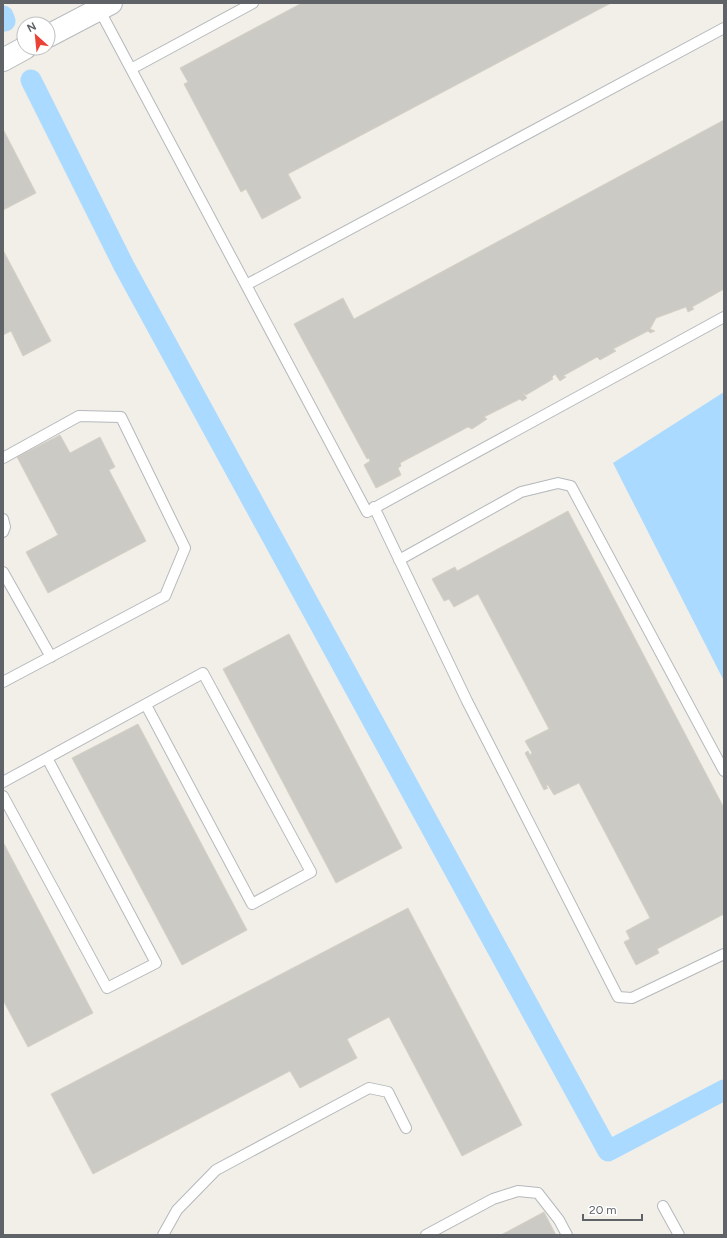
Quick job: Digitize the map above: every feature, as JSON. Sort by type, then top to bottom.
[{"type":"street","points":[[56,32],[105,6]]},
{"type":"street","points":[[3,60],[16,53]]},
{"type":"lane","points":[[130,69],[253,3]]},
{"type":"lane","points":[[105,6],[130,69],[367,512],[724,317]]},
{"type":"lane","points":[[246,285],[724,28]]},
{"type":"lane","points":[[3,458],[79,416],[121,417],[185,548],[165,596],[3,682]]},
{"type":"lane","points":[[400,560],[521,492],[558,483],[570,486],[724,771]]},
{"type":"lane","points":[[374,507],[467,701],[618,997],[632,998],[724,954]]},
{"type":"lane","points":[[3,519],[5,527],[3,532]]},
{"type":"lane","points":[[3,572],[51,657]]},
{"type":"lane","points":[[3,782],[203,673],[311,872],[252,904],[146,705]]},
{"type":"lane","points":[[3,796],[108,988],[156,963],[48,758]]},
{"type":"lane","points":[[163,1235],[177,1210],[216,1170],[369,1088],[388,1092],[406,1128]]},
{"type":"lane","points":[[426,1235],[493,1199],[518,1190],[538,1193],[559,1220],[567,1235]]},
{"type":"lane","points":[[663,1206],[679,1235]]},
{"type":"water","points":[[724,392],[724,681],[613,463]]},
{"type":"building","points":[[302,3],[611,3],[288,174],[301,198],[262,219],[246,189],[241,192],[184,84],[188,82],[180,68]]},
{"type":"building","points":[[724,120],[724,289],[692,307],[694,309],[688,312],[686,307],[656,318],[650,329],[655,331],[650,333],[648,331],[613,349],[616,351],[600,360],[597,357],[563,376],[566,377],[560,381],[555,374],[552,377],[553,379],[526,395],[523,393],[527,398],[522,401],[520,399],[484,417],[487,419],[472,429],[468,427],[400,463],[401,466],[398,468],[401,475],[376,488],[364,465],[370,461],[369,458],[367,459],[294,324],[343,298],[354,319]]},
{"type":"building","points":[[3,129],[36,193],[3,210]]},
{"type":"building","points":[[3,250],[51,341],[23,356],[11,331],[3,335]]},
{"type":"building","points":[[60,435],[70,453],[100,437],[115,467],[109,470],[146,541],[48,593],[26,552],[58,535],[17,457]]},
{"type":"building","points":[[568,511],[724,808],[724,914],[657,949],[659,953],[636,965],[624,942],[630,939],[626,931],[650,918],[579,783],[554,795],[548,785],[546,786],[548,788],[544,790],[525,753],[528,751],[530,755],[532,753],[525,741],[549,729],[478,594],[454,607],[449,599],[444,601],[432,579],[455,567],[457,571]]},
{"type":"building","points":[[289,634],[402,848],[336,883],[223,669]]},
{"type":"building","points":[[138,724],[247,930],[182,965],[72,758]]},
{"type":"building","points":[[3,842],[93,1013],[28,1047],[3,1000]]},
{"type":"building","points":[[408,908],[522,1125],[462,1156],[389,1017],[347,1039],[357,1058],[300,1088],[290,1071],[93,1174],[51,1094]]},
{"type":"building","points":[[544,1212],[556,1235],[501,1235]]},
{"type":"waterway","points":[[3,16],[5,21]]},
{"type":"waterway","points":[[31,80],[124,266],[608,1151],[724,1090]]}]
